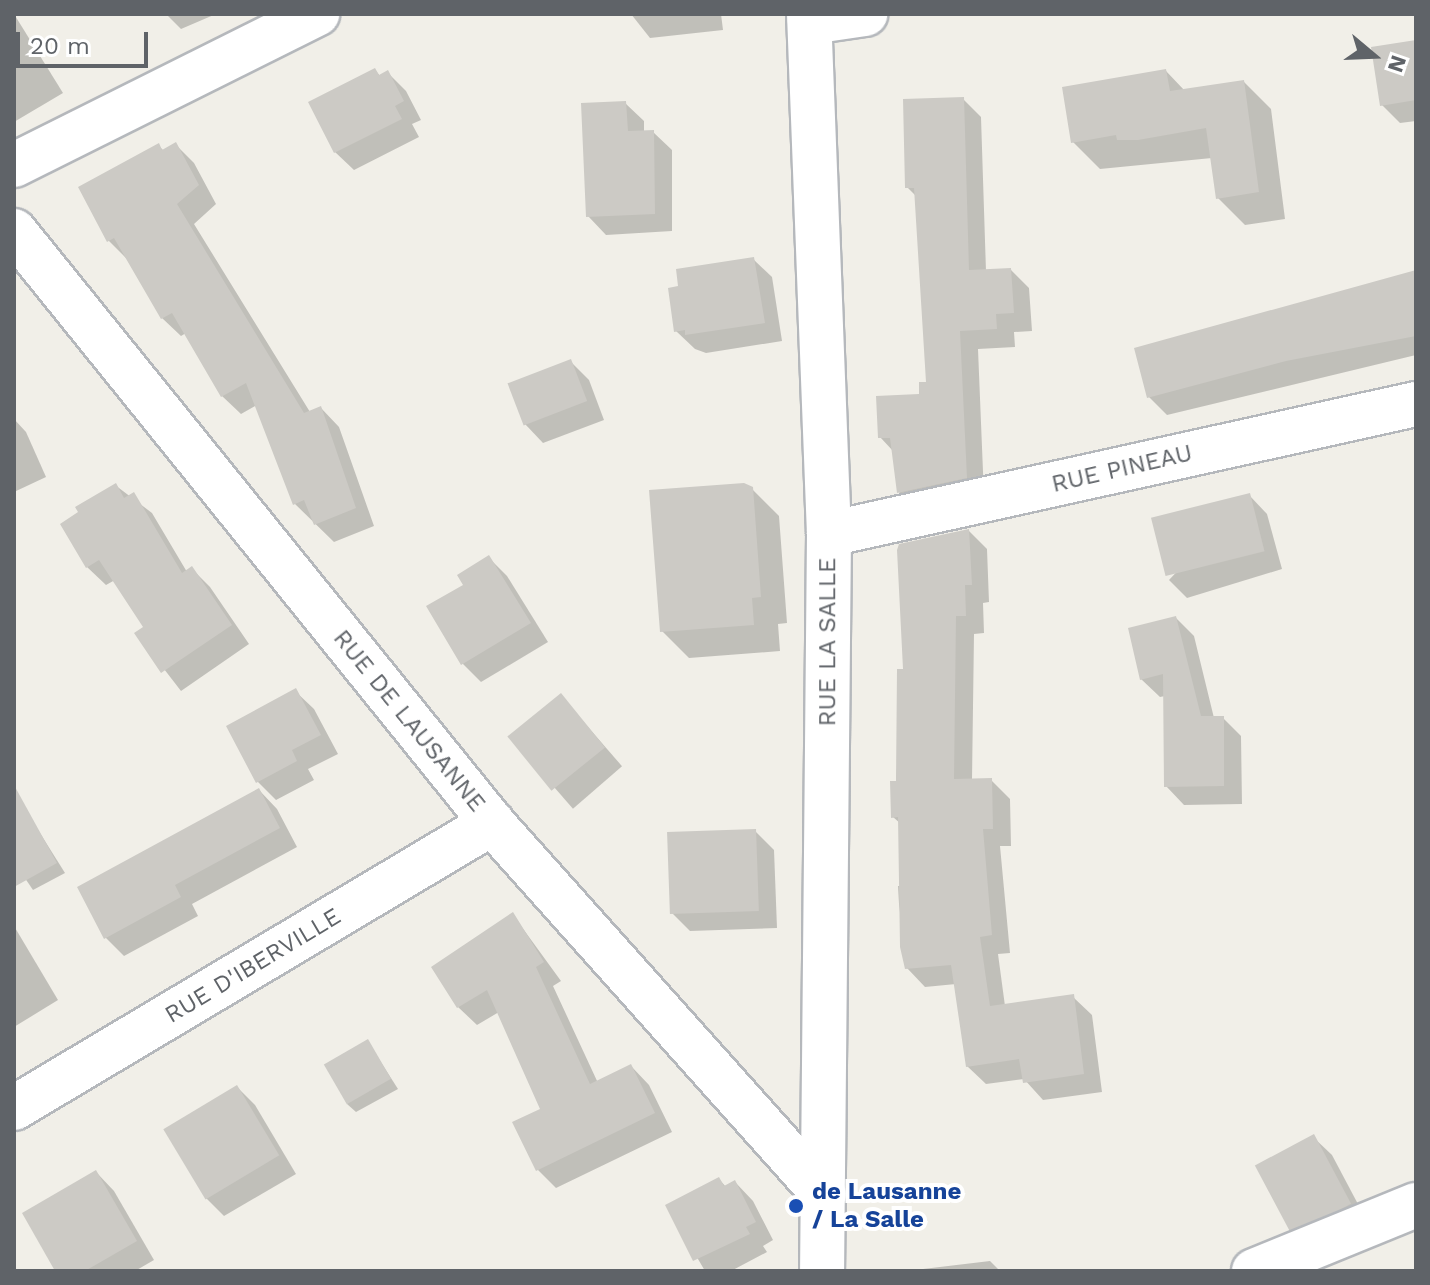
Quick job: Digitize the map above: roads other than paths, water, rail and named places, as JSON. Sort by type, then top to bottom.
[{"type":"street","points":[[14,165],[317,14]]},
{"type":"street","points":[[809,18],[865,14]]},
{"type":"street","name":"RUE LA SALLE","points":[[809,18],[829,534],[822,1271]]},
{"type":"street","name":"RUE DE LAUSANNE","points":[[14,231],[492,823],[824,1194]]},
{"type":"street","name":"RUE PINEAU","points":[[829,534],[1416,404]]},
{"type":"street","name":"RUE D'IBERVILLE","points":[[14,1108],[492,823]]},
{"type":"street","points":[[1254,1271],[1416,1205]]},
{"type":"place","name":"de Lausanne / La Salle","points":[[796,1206]]}]
